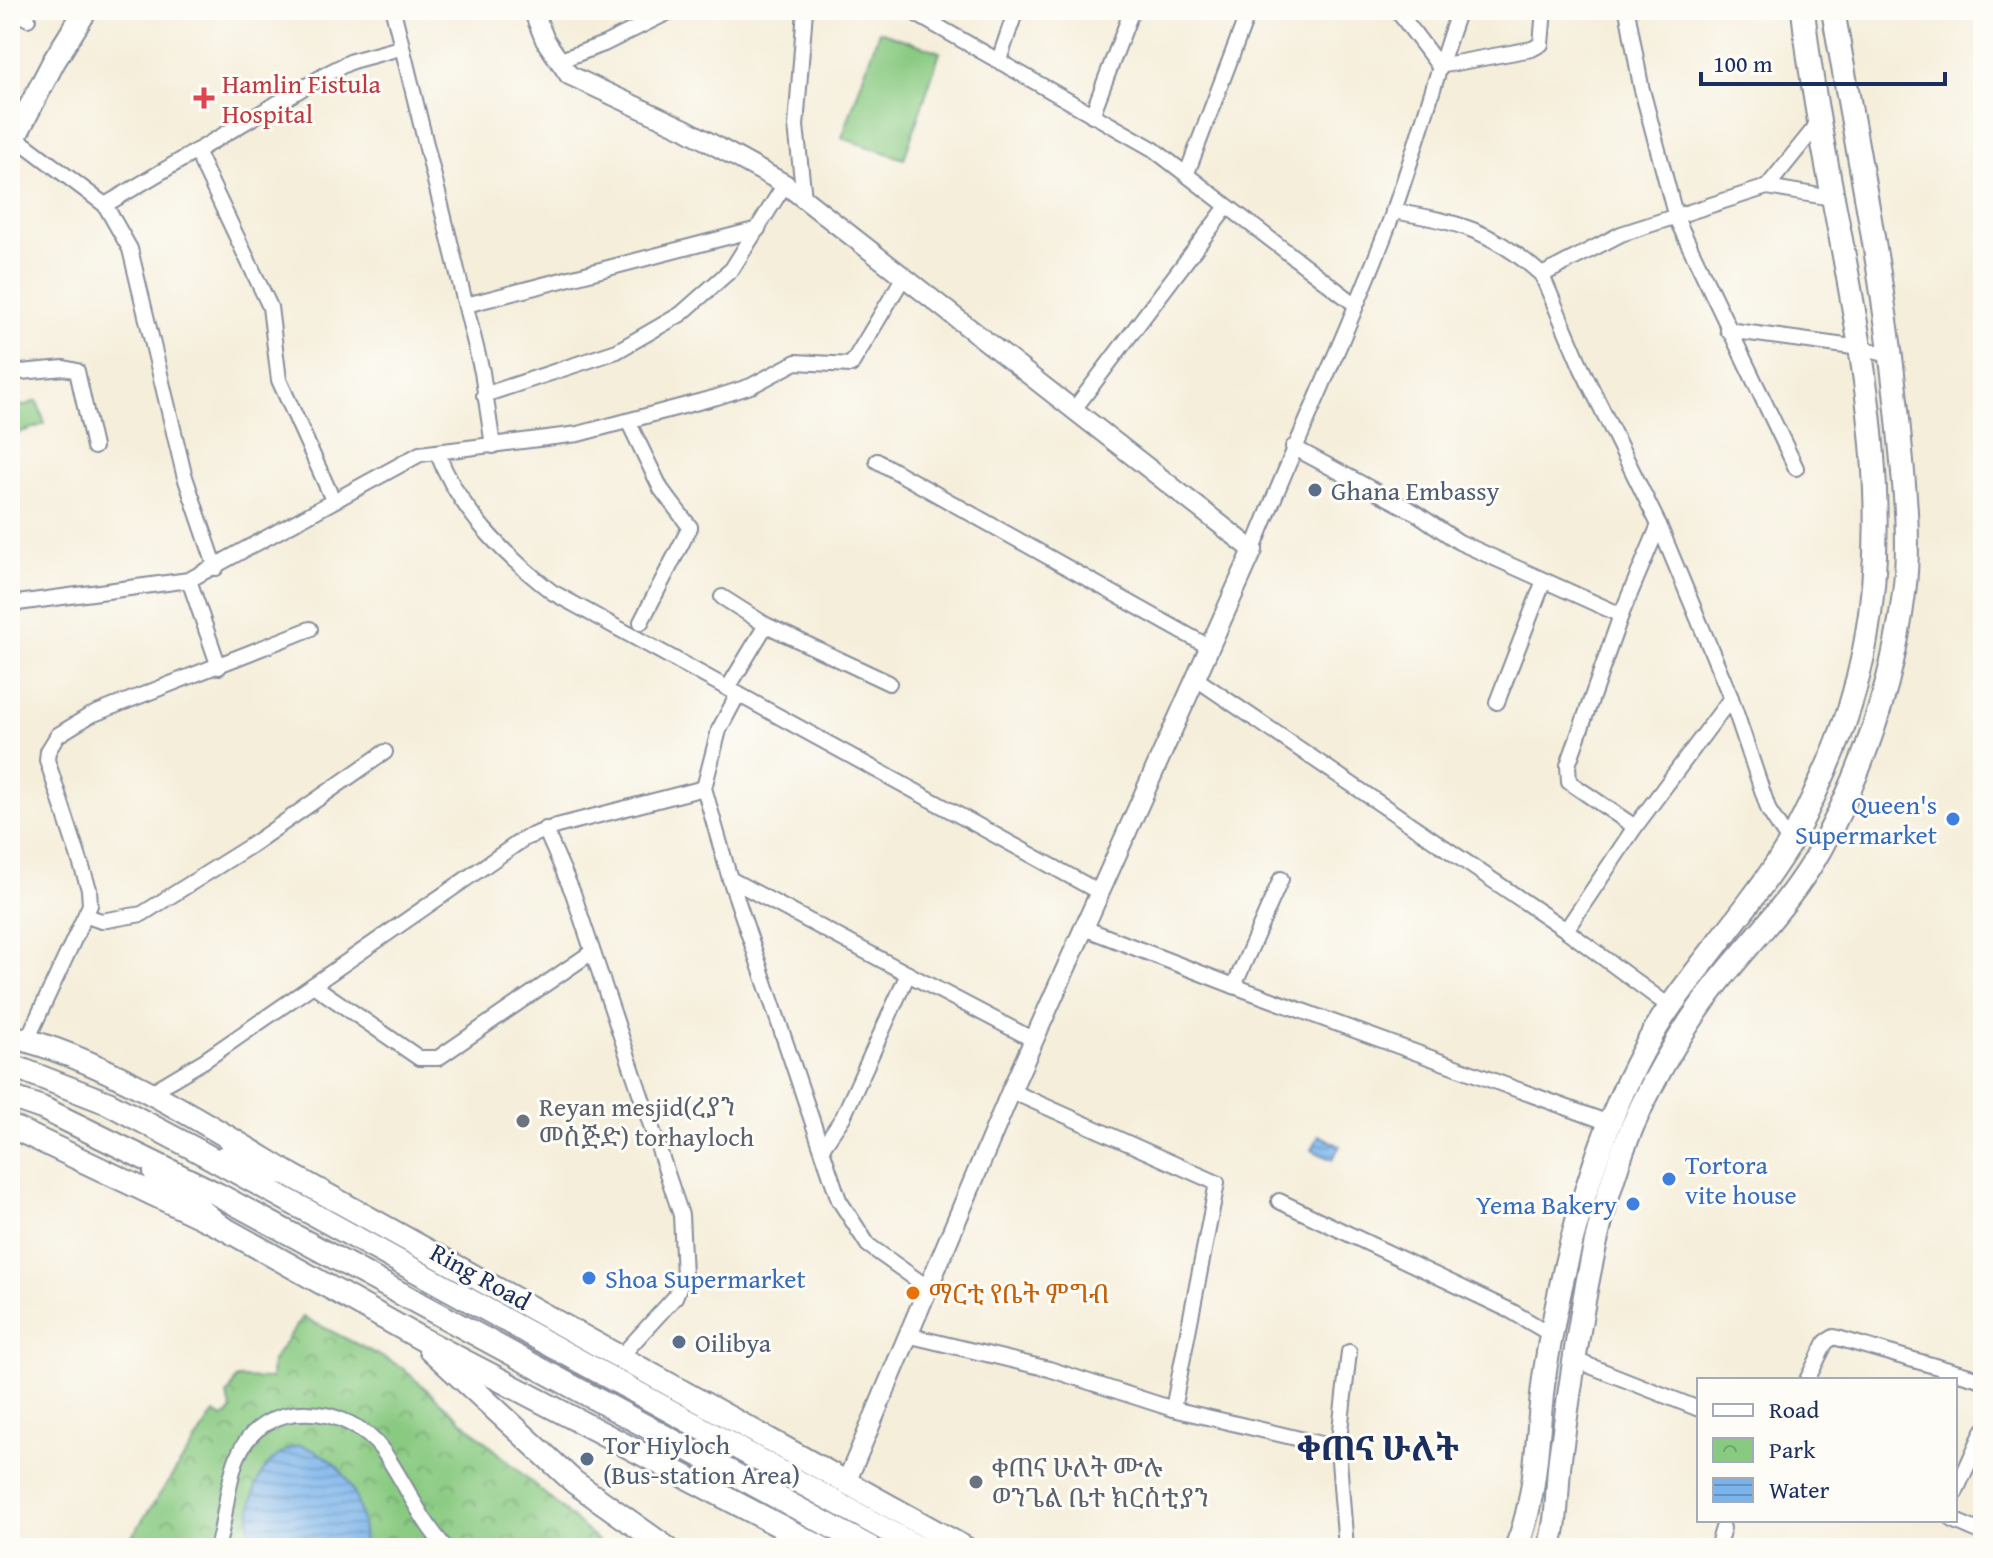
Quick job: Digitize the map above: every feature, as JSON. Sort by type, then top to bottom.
[{"type":"main road","points":[[10,113],[69,10]]},
{"type":"main road","points":[[12,141],[54,61],[86,10]]},
{"type":"main road","points":[[1516,1548],[1530,1504],[1552,1335],[1570,1248],[1609,1123],[1640,1055],[1670,1007],[1790,843],[1845,722],[1869,630],[1878,531],[1860,348],[1817,125],[1803,10]]},
{"type":"main road","points":[[1550,1547],[1575,1360],[1594,1255],[1609,1190],[1625,1144],[1662,1071],[1715,987],[1791,897],[1846,801],[1886,685],[1904,591],[1906,517],[1893,356],[1833,10]]},
{"type":"main road","points":[[18,1038],[86,1062],[148,1094],[965,1548]]},
{"type":"main road","name":"Ring Road","points":[[10,1065],[108,1103],[193,1148],[919,1548]]},
{"type":"main road","points":[[10,1097],[42,1108],[217,1194],[871,1548]]},
{"type":"main road","points":[[10,1126],[220,1226],[418,1337],[822,1548]]},
{"type":"main road","points":[[193,1148],[289,1174]]},
{"type":"main road","points":[[136,1155],[220,1226]]},
{"type":"main road","points":[[1570,1248],[1594,1255]]},
{"type":"main road","points":[[418,1337],[574,1482],[667,1548]]},
{"type":"street","points":[[14,10],[28,19]]},
{"type":"street","points":[[393,10],[466,305],[493,446]]},
{"type":"street","points":[[533,10],[558,61],[584,85],[685,129],[785,184],[1253,550]]},
{"type":"street","points":[[558,61],[604,44],[673,10]]},
{"type":"street","points":[[804,198],[796,126],[805,10]]},
{"type":"street","points":[[909,10],[1187,173],[1226,208],[1356,305]]},
{"type":"street","points":[[999,60],[1016,10]]},
{"type":"street","points":[[1092,115],[1132,10]]},
{"type":"street","points":[[1187,173],[1249,10]]},
{"type":"street","points":[[1397,10],[1439,66]]},
{"type":"street","points":[[846,1483],[1011,1091],[1211,648],[1293,447],[1356,305],[1393,211],[1459,10]]},
{"type":"street","points":[[1439,66],[1532,49],[1541,44],[1544,10]]},
{"type":"street","points":[[1627,10],[1641,86],[1676,218],[1796,468]]},
{"type":"street","points":[[105,205],[330,72],[352,61],[400,48]]},
{"type":"street","points":[[1767,187],[1817,125]]},
{"type":"street","points":[[12,141],[105,205],[130,249],[184,474],[216,568]]},
{"type":"street","points":[[196,151],[270,307],[279,380],[333,500]]},
{"type":"street","points":[[484,395],[617,351],[681,314],[709,293],[732,269],[785,184]]},
{"type":"street","points":[[1542,275],[1592,246],[1767,187],[1832,198]]},
{"type":"street","points":[[1075,408],[1226,208]]},
{"type":"street","points":[[1393,211],[1478,230],[1511,247],[1542,275],[1582,369],[1659,525],[1731,698],[1769,811],[1790,843]]},
{"type":"street","points":[[466,305],[758,229]]},
{"type":"street","points":[[10,604],[189,580],[420,454],[565,436],[628,421],[740,390],[796,362],[851,365],[903,278]]},
{"type":"street","points":[[1728,330],[1860,348],[1893,356]]},
{"type":"street","points":[[10,373],[64,368],[77,371],[94,447]]},
{"type":"street","points":[[628,421],[661,489],[690,527],[641,622]]},
{"type":"street","points":[[1293,447],[1416,513],[1459,542],[1543,583],[1621,615]]},
{"type":"street","points":[[437,452],[466,510],[527,573],[552,592],[1099,892]]},
{"type":"street","points":[[877,461],[1211,648]]},
{"type":"street","points":[[1635,827],[1569,782],[1568,765],[1621,615],[1659,525]]},
{"type":"street","points":[[189,580],[219,667]]},
{"type":"street","points":[[1497,702],[1543,583]]},
{"type":"street","points":[[722,597],[766,625],[889,683]]},
{"type":"street","points":[[766,625],[733,691],[704,788],[730,879],[839,1200],[868,1245],[927,1287]]},
{"type":"street","points":[[18,1038],[87,916],[89,889],[47,760],[48,751],[58,735],[89,716],[310,629]]},
{"type":"street","points":[[1195,678],[1566,930],[1670,1007]]},
{"type":"street","points":[[1566,930],[1635,827],[1731,698]]},
{"type":"street","points":[[87,916],[101,921],[142,914],[250,846],[385,752]]},
{"type":"street","points":[[148,1094],[313,985],[525,838],[545,829],[704,788]]},
{"type":"street","points":[[545,829],[573,893],[678,1203],[686,1253],[684,1275],[675,1297],[621,1356]]},
{"type":"street","points":[[730,879],[1034,1040]]},
{"type":"street","points":[[1234,986],[1281,879]]},
{"type":"street","points":[[1084,928],[1609,1123]]},
{"type":"street","points":[[313,985],[419,1058],[428,1060],[438,1058],[592,952]]},
{"type":"street","points":[[822,1148],[843,1117],[908,974]]},
{"type":"street","points":[[1011,1091],[1217,1183],[1173,1409]]},
{"type":"street","points":[[1279,1201],[1511,1311],[1552,1335]]},
{"type":"street","points":[[907,1335],[1049,1369],[1173,1409],[1338,1448]]},
{"type":"street","points":[[1808,1378],[1826,1342],[1834,1337],[1983,1380]]},
{"type":"street","points":[[1346,1548],[1338,1448],[1349,1352]]},
{"type":"street","points":[[1575,1360],[1697,1408]]},
{"type":"street","points":[[217,1548],[237,1458],[251,1435],[284,1415],[320,1411],[358,1426],[381,1448],[446,1548]]},
{"type":"street","points":[[1957,1489],[1983,1431]]},
{"type":"street","points":[[1957,1522],[1983,1533]]},
{"type":"street","points":[[1717,1548],[1723,1528]]},
{"type":"green space","points":[[879,31],[940,52],[904,159],[842,138]]},
{"type":"green space","points":[[37,401],[45,424],[13,435],[10,410]]},
{"type":"green space","points":[[303,1317],[400,1366],[606,1548],[124,1548],[214,1413],[223,1418],[232,1411],[227,1395],[237,1378],[271,1379],[272,1361]]},
{"type":"water","points":[[1319,1135],[1340,1146],[1332,1160],[1312,1150]]},
{"type":"water","points":[[299,1445],[330,1460],[350,1483],[360,1513],[364,1548],[248,1548],[250,1515],[262,1473],[283,1452]]},
{"type":"place","name":"Hamlin Fistula Hospital","points":[[204,98]]},
{"type":"place","name":"Ghana Embassy","points":[[1315,490]]},
{"type":"place","name":"Queen's Supermarket","points":[[1953,819]]},
{"type":"place","name":"Reyan mesjid(ረያን መስጅድ) torhayloch","points":[[523,1121]]},
{"type":"place","name":"Tortora vite house","points":[[1669,1179]]},
{"type":"place","name":"Yema Bakery","points":[[1633,1204]]},
{"type":"place","name":"Shoa Supermarket","points":[[589,1278]]},
{"type":"place","name":"ማርቲ የቤት ምግብ","points":[[913,1293]]},
{"type":"place","name":"Oilibya","points":[[679,1342]]},
{"type":"place","name":"Tor Hiyloch (Bus-station Area)","points":[[587,1459]]},
{"type":"place","name":"ቀጠና ሁለት ሙሉ ወንጌል ቤተ ክርስቲያን","points":[[976,1482]]},
{"type":"district","name":"ቀጠና ሁለት","points":[[1378,1447]]}]
